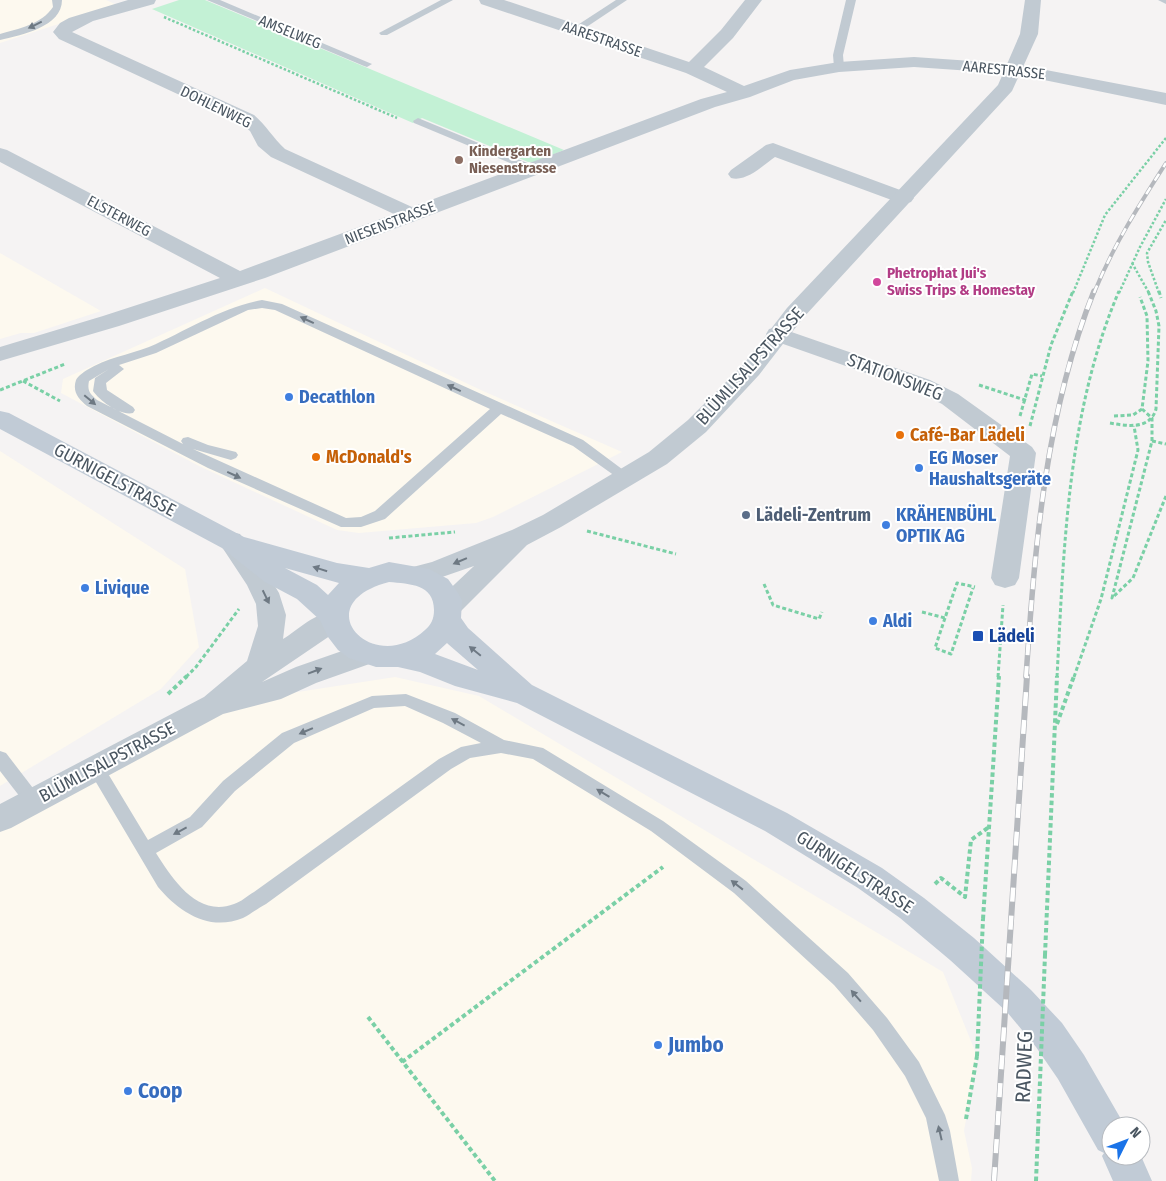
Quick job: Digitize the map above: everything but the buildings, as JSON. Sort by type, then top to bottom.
[{"type":"main road","name":"GURNIGELSTRASSE","points":[[1,420],[231,541],[322,570],[368,577]]},
{"type":"main road","name":"GURNIGELSTRASSE","points":[[231,541],[275,575],[306,592],[333,617]]},
{"type":"main road","points":[[389,572],[407,572],[419,575],[432,580],[441,587],[448,614],[436,639],[422,648],[399,656],[381,657],[365,654],[342,637],[333,617],[337,602],[343,594],[368,577],[389,572]]},
{"type":"main road","name":"GURNIGELSTRASSE","points":[[448,614],[458,636],[525,694]]},
{"type":"main road","name":"GURNIGELSTRASSE","points":[[399,656],[425,662],[465,678],[525,694],[802,836],[870,878],[912,908],[991,974],[1049,1035],[1072,1067],[1101,1119]]},
{"type":"main road","points":[[1125,1166],[1133,1181]]},
{"type":"street","name":"AARESTRASSE","points":[[487,0],[692,69],[722,81],[743,93]]},
{"type":"street","points":[[692,69],[726,34],[754,0]]},
{"type":"street","name":"BLÜMLISALPSTRASSE","points":[[419,575],[440,569],[521,537],[627,478],[658,458],[697,426],[750,370],[778,334],[990,106],[1006,86],[1029,34],[1033,0]]},
{"type":"street","name":"DOHLENWEG","points":[[140,2],[73,23],[63,29],[62,32],[247,119],[258,128],[265,142],[278,153],[412,215]]},
{"type":"street","name":"AARESTRASSE","points":[[776,79],[839,67],[914,62],[1015,69],[1166,99]]},
{"type":"street","name":"NIESENSTRASSE","points":[[0,354],[110,321],[238,279],[708,103],[743,93],[776,79]]},
{"type":"street","points":[[738,174],[773,149],[904,198]]},
{"type":"street","name":"ELSTERWEG","points":[[0,154],[238,279]]},
{"type":"street","name":"STATIONSWEG","points":[[778,334],[929,388],[950,399],[1022,453]]},
{"type":"street","points":[[1005,578],[1022,453]]},
{"type":"street","name":"BLÜMLISALPSTRASSE","points":[[448,614],[474,581],[488,572],[521,537]]},
{"type":"street","points":[[231,541],[266,594],[272,610],[272,625],[260,666]]},
{"type":"street","name":"BLÜMLISALPSTRASSE","points":[[0,819],[214,705],[260,666],[301,642],[333,617]]},
{"type":"street","name":"BLÜMLISALPSTRASSE","points":[[214,705],[271,691],[306,675],[365,654]]},
{"type":"lane","points":[[0,37],[24,30],[52,16],[57,11],[57,0]]},
{"type":"lane","name":"AMSELWEG","points":[[212,0],[367,64]]},
{"type":"lane","points":[[384,33],[448,0]]},
{"type":"lane","points":[[576,30],[622,0]]},
{"type":"lane","points":[[839,67],[838,55],[851,0]]},
{"type":"lane","points":[[422,122],[533,169]]},
{"type":"lane","points":[[231,455],[204,450],[113,402],[100,391],[98,386],[104,377],[152,350],[245,307],[262,304],[278,306],[578,443],[627,478]]},
{"type":"lane","points":[[152,350],[109,364],[91,373],[83,380],[81,389],[84,396],[103,409],[213,465],[341,522],[355,524],[369,521],[380,515],[412,484],[499,408]]},
{"type":"lane","points":[[297,490],[304,506]]},
{"type":"lane","points":[[145,850],[196,822],[229,786],[288,738],[372,702],[406,700],[449,718],[501,746],[537,753],[657,826],[740,887],[841,980],[880,1024],[912,1068],[935,1115],[940,1131],[949,1181]]},
{"type":"lane","points":[[95,767],[164,881],[175,895],[192,909],[214,915],[236,912],[260,898],[445,764],[467,752],[501,746]]},
{"type":"lane","points":[[0,758],[33,802]]},
{"type":"path","points":[[140,2],[413,125],[422,122]]},
{"type":"path","points":[[1022,453],[1051,345],[1105,215],[1166,138]]},
{"type":"path","name":"RADWEG","points":[[1036,1181],[1055,730],[1067,522],[1084,401],[1108,319],[1132,263],[1166,199]]},
{"type":"path","points":[[1161,298],[1148,262],[1147,253],[1166,220]]},
{"type":"path","points":[[1132,263],[1149,293],[1158,317],[1157,404],[1152,418],[1152,441],[1112,598],[1133,578],[1166,496]]},
{"type":"path","points":[[1114,416],[1133,415],[1142,409],[1148,362],[1147,316],[1140,297]]},
{"type":"path","points":[[1022,409],[1026,401],[1032,374],[1042,376]]},
{"type":"path","points":[[1142,409],[1152,418]]},
{"type":"path","points":[[1110,423],[1134,426],[1152,418]]},
{"type":"path","points":[[1055,730],[1101,599],[1138,450],[1134,426]]},
{"type":"path","points":[[1152,441],[1166,444]]},
{"type":"path","points":[[552,520],[614,539],[676,554]]},
{"type":"path","points":[[965,1121],[976,1056],[1005,578]]},
{"type":"path","points":[[957,583],[973,588],[951,654],[935,648],[945,618],[957,583]]},
{"type":"path","points":[[764,584],[773,605],[819,620],[822,612]]},
{"type":"path","points":[[165,697],[196,667],[226,625],[242,607]]},
{"type":"path","points":[[922,612],[945,618]]},
{"type":"path","points":[[941,878],[965,897],[971,840],[989,827]]},
{"type":"path","points":[[402,1062],[663,866]]},
{"type":"path","points":[[368,1017],[495,1181]]},
{"type":"shaded area","points":[[0,0],[106,0],[117,5],[0,43]]},
{"type":"shaded area","points":[[0,253],[101,311],[34,333],[21,333],[0,339]]},
{"type":"shaded area","points":[[265,288],[483,391],[622,452],[493,517],[476,523],[359,533],[337,530],[199,466],[61,393],[63,379]]},
{"type":"shaded area","points":[[0,451],[185,569],[199,647],[161,689],[0,786]]},
{"type":"shaded area","points":[[395,677],[479,696],[943,972],[977,1056],[964,1131],[972,1168],[971,1181],[0,1181],[0,819],[214,705]]},
{"type":"green space","points":[[179,0],[205,0],[564,150],[535,162],[528,162],[422,118],[413,123],[152,9]]},
{"type":"railway","points":[[1094,293],[1118,242],[1166,163]]},
{"type":"railway","points":[[1026,677],[1039,530],[1053,433],[1077,338],[1094,291]]},
{"type":"railway","points":[[994,1181],[1027,676]]},
{"type":"place","name":"Kindergarten Niesenstrasse","points":[[459,160]]},
{"type":"place","name":"Phetrophat Jui's Swiss Trips & Homestay","points":[[877,282]]},
{"type":"place","name":"Decathlon","points":[[289,397]]},
{"type":"place","name":"Café-Bar Lädeli","points":[[900,435]]},
{"type":"place","name":"McDonald's","points":[[316,457]]},
{"type":"place","name":"EG Moser Haushaltsgeräte","points":[[919,468]]},
{"type":"place","name":"Lädeli-Zentrum","points":[[746,515]]},
{"type":"place","name":"KRÄHENBÜHL OPTIK AG","points":[[886,525]]},
{"type":"place","name":"Livique","points":[[85,588]]},
{"type":"place","name":"Aldi","points":[[873,621]]},
{"type":"place","name":"Lädeli","points":[[978,636]]},
{"type":"place","name":"Jumbo","points":[[658,1045]]},
{"type":"place","name":"Coop","points":[[128,1091]]}]
